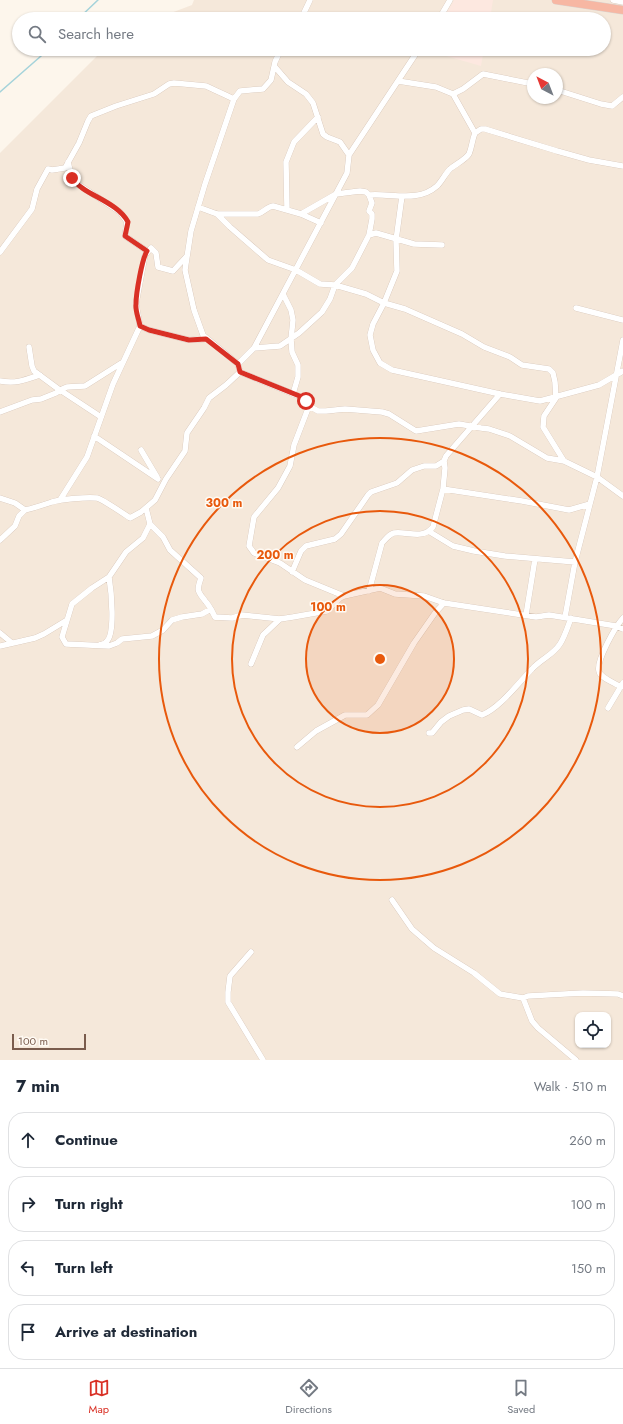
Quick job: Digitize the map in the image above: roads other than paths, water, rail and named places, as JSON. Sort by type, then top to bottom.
[{"type":"highway","points":[[556,0],[623,10]]},
{"type":"street","points":[[304,12],[310,0]]},
{"type":"street","points":[[443,12],[450,0]]},
{"type":"street","points":[[613,0],[623,2]]},
{"type":"street","points":[[240,372],[238,364],[203,335],[194,310],[186,274],[188,255],[191,231],[198,207],[234,100],[240,91],[263,89],[271,80],[278,56]]},
{"type":"street","points":[[238,364],[254,348],[321,223],[347,173],[349,155],[414,56]]},
{"type":"street","points":[[274,67],[288,82],[310,98],[325,136],[340,142],[349,155]]},
{"type":"street","points":[[453,94],[463,89],[483,74],[527,83]]},
{"type":"street","points":[[398,81],[436,87],[453,94],[475,133]]},
{"type":"street","points":[[0,252],[32,209],[37,188],[48,169],[52,170],[65,168],[79,143],[91,116],[154,94],[169,84],[174,83],[206,86],[234,100]]},
{"type":"street","points":[[563,92],[612,106],[623,97]]},
{"type":"street","points":[[287,209],[286,162],[294,142],[318,117]]},
{"type":"street","points":[[369,195],[380,194],[402,196],[424,194],[437,186],[449,170],[468,155],[475,133],[481,129],[589,160],[623,166]]},
{"type":"street","points":[[68,162],[72,178],[76,183],[120,212],[128,222],[125,236],[147,251]]},
{"type":"street","points":[[254,348],[278,347],[322,312],[335,285],[352,268],[369,235],[372,214],[369,211],[372,203],[366,192],[360,191],[336,194],[301,214]]},
{"type":"street","points":[[402,196],[396,240],[397,271],[384,303],[373,324],[370,335],[373,350],[380,363],[392,370],[500,394],[540,401],[556,398],[599,385],[623,371]]},
{"type":"street","points":[[198,207],[217,214],[258,214],[262,213],[270,206],[273,206],[287,209],[321,223]]},
{"type":"street","points":[[217,214],[235,232],[268,260],[296,270],[320,284],[335,285],[366,294],[384,303],[405,309],[462,334],[484,347],[510,357],[522,365],[549,369],[553,373],[554,377],[556,398],[544,416],[543,427],[564,461]]},
{"type":"street","points":[[369,235],[376,233],[396,240],[421,245],[442,245]]},
{"type":"street","points":[[60,500],[87,457],[113,384],[140,326],[136,304],[145,254],[151,248],[156,253],[158,267],[173,271],[185,260],[188,255]]},
{"type":"street","points":[[283,294],[291,310],[293,320],[291,338],[292,352],[298,365],[298,377],[293,394]]},
{"type":"street","points":[[576,308],[623,320]]},
{"type":"street","points":[[140,326],[149,330],[189,340],[206,339]]},
{"type":"street","points":[[565,617],[574,562],[597,477],[617,375],[618,361],[622,352],[623,340]]},
{"type":"street","points":[[29,347],[33,369],[60,390],[101,416]]},
{"type":"street","points":[[0,412],[32,400],[41,399],[56,394],[60,390],[67,387],[85,386],[123,362]]},
{"type":"street","points":[[240,372],[302,397],[309,406],[318,411],[345,409],[382,412],[416,431],[459,424],[489,429],[510,436],[546,458],[564,461],[597,477],[623,496]]},
{"type":"street","points":[[0,540],[15,526],[19,516],[25,510],[60,500],[88,498],[100,499],[130,518],[141,512],[155,500],[185,451],[187,434],[209,398],[240,372]]},
{"type":"street","points":[[0,381],[18,383],[40,375]]},
{"type":"street","points":[[617,375],[623,380]]},
{"type":"street","points":[[369,591],[382,543],[387,538],[393,533],[424,534],[430,532],[433,528],[444,489],[444,461],[446,456],[500,394]]},
{"type":"street","points":[[309,406],[294,446],[290,466],[278,488],[254,517],[249,546],[254,554],[280,563],[305,580],[344,596]]},
{"type":"street","points":[[94,436],[158,479]]},
{"type":"street","points":[[141,450],[163,485]]},
{"type":"street","points":[[292,572],[301,551],[306,546],[335,539],[341,534],[371,492],[397,483],[412,470],[424,466],[436,466],[444,461]]},
{"type":"street","points":[[444,489],[569,510],[590,504]]},
{"type":"street","points":[[0,498],[15,503],[25,510]]},
{"type":"street","points":[[146,508],[150,524],[163,536],[170,550],[201,578],[198,585],[198,590],[215,617]]},
{"type":"street","points":[[150,524],[143,538],[126,552],[109,577],[72,604],[62,637],[66,644],[109,646],[117,643],[122,638],[152,636],[163,630],[172,620],[182,616],[202,614],[211,609],[215,617]]},
{"type":"street","points":[[430,532],[454,546],[506,556],[574,562]]},
{"type":"street","points":[[0,533],[7,534]]},
{"type":"street","points":[[526,615],[535,559]]},
{"type":"street","points":[[99,646],[107,642],[112,633],[109,577]]},
{"type":"street","points":[[215,617],[232,618],[242,615],[280,619],[327,611],[344,596],[380,588],[395,594],[424,596],[444,603],[536,617],[549,615],[565,617],[616,626],[623,629]]},
{"type":"street","points":[[297,746],[316,731],[345,715],[368,714],[378,705],[414,643],[444,603]]},
{"type":"street","points":[[429,733],[432,733],[441,722],[449,716],[463,710],[469,709],[482,715],[488,713],[513,691],[532,668],[552,654],[561,643],[571,618]]},
{"type":"street","points":[[608,708],[622,685],[601,674],[598,670],[600,660],[616,626],[623,618]]},
{"type":"street","points":[[251,664],[263,635],[280,619]]},
{"type":"street","points":[[0,646],[35,638],[67,620]]},
{"type":"street","points":[[0,633],[12,643]]},
{"type":"street","points":[[392,900],[412,929],[434,948],[474,973],[500,994],[523,998],[528,996],[583,993],[618,994],[623,996]]},
{"type":"street","points":[[251,952],[230,976],[228,1002],[263,1060]]},
{"type":"street","points":[[523,998],[532,1021],[538,1028],[576,1060]]},
{"type":"waterway","points":[[85,12],[98,0]]},
{"type":"waterway","points":[[0,92],[41,56]]}]
